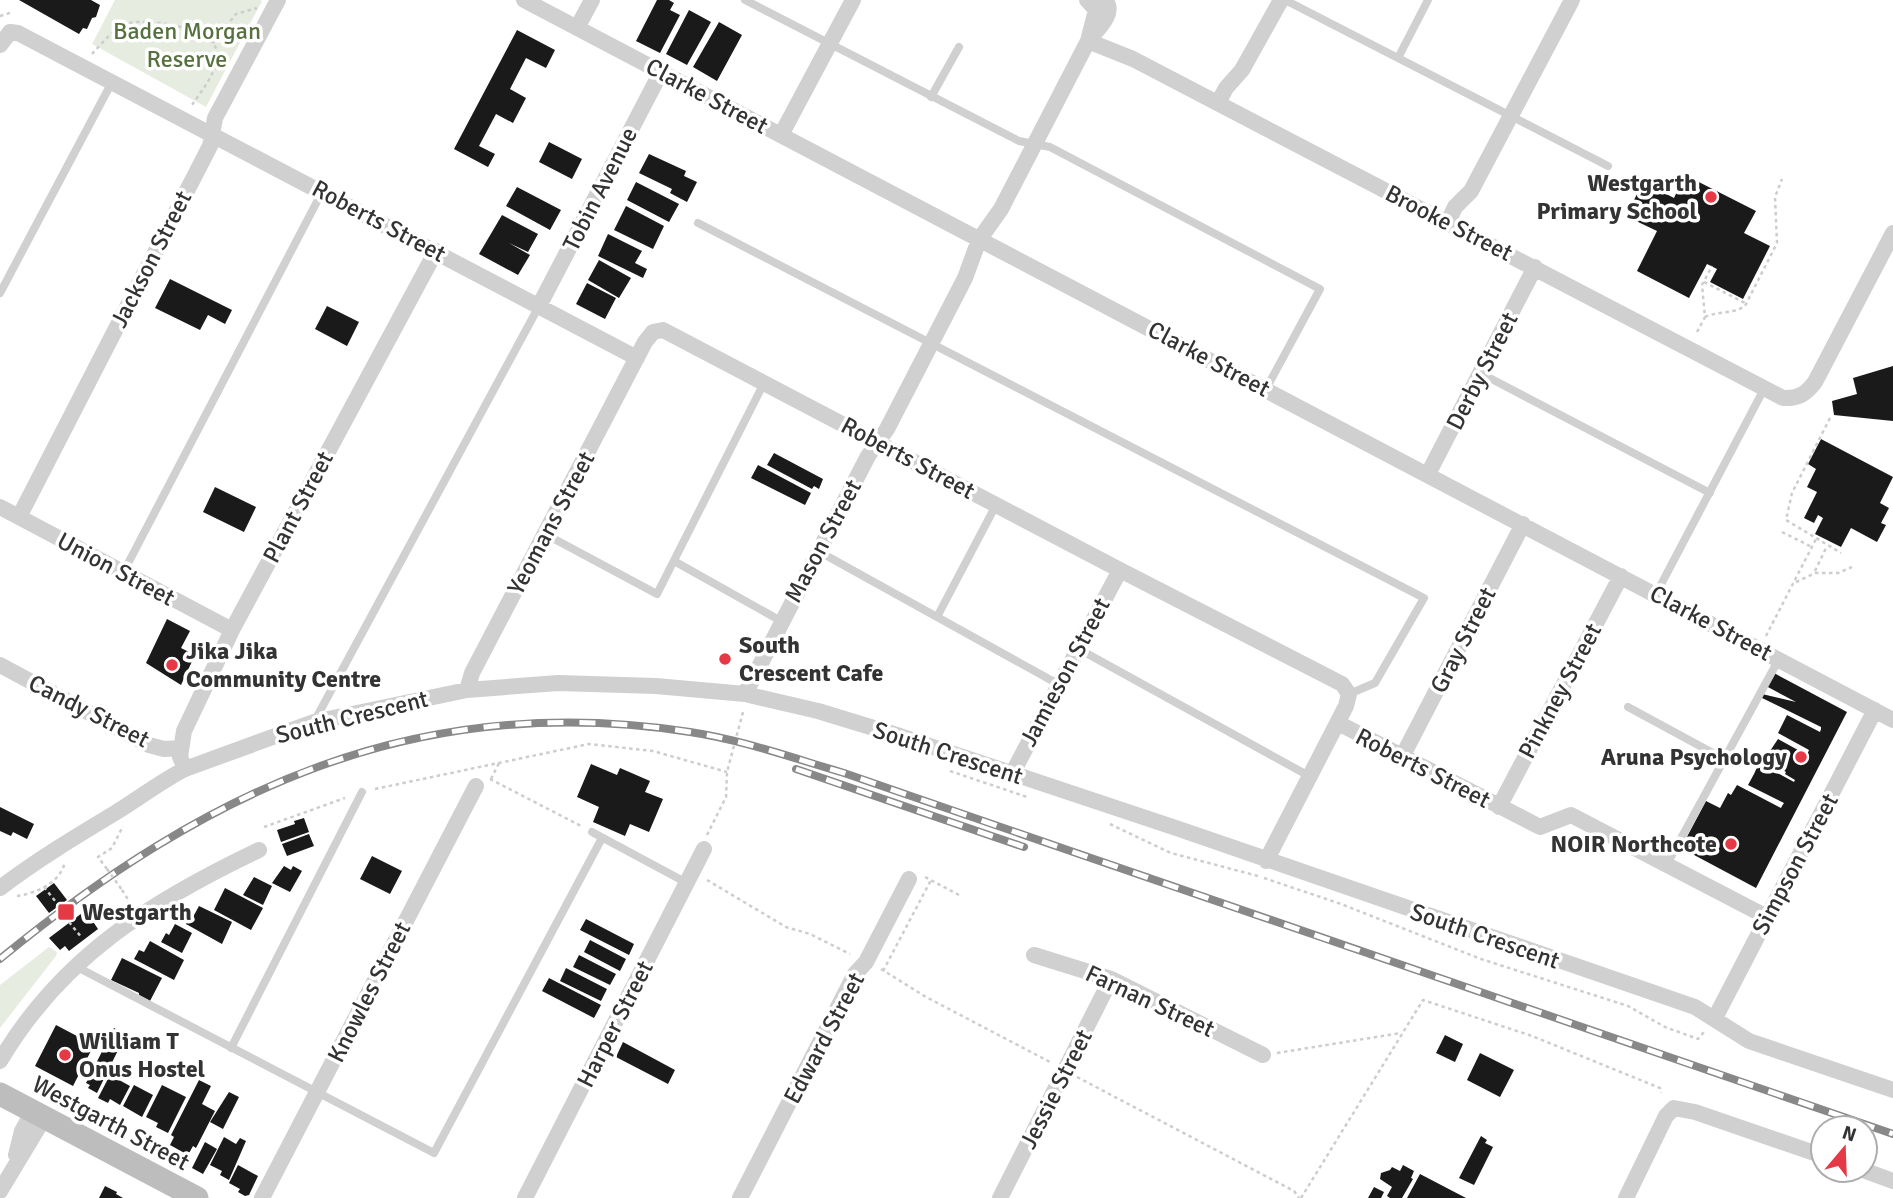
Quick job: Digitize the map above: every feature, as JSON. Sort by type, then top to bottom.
[{"type":"main road","name":"Westgarth Street","points":[[0,1094],[197,1198]]},
{"type":"street","name":"Clarke Street","points":[[524,0],[1893,720]]},
{"type":"street","points":[[577,28],[592,0]]},
{"type":"street","points":[[781,135],[853,0]]},
{"type":"street","points":[[1223,106],[1226,88],[1242,70],[1283,0]]},
{"type":"street","points":[[1453,224],[1455,207],[1471,191],[1572,0]]},
{"type":"street","name":"Jackson Street","points":[[19,517],[210,146],[215,118],[271,4]]},
{"type":"street","name":"Mason Street","points":[[745,694],[868,456],[878,443],[965,278],[983,256],[984,242],[1000,209],[1092,35],[1099,4]]},
{"type":"street","name":"Roberts Street","points":[[0,45],[10,32],[18,33],[637,358],[653,332],[663,330],[1342,684],[1349,694],[1338,723],[1402,757],[1540,827],[1571,815],[1767,916]]},
{"type":"street","name":"Brooke Street","points":[[1092,35],[1133,59],[1783,398],[1793,398],[1807,392],[1820,373],[1893,233]]},
{"type":"street","name":"Tobin Avenue","points":[[539,306],[661,72]]},
{"type":"street","name":"Plant Street","points":[[180,748],[184,731],[232,630],[436,251]]},
{"type":"street","name":"Derby Street","points":[[1428,474],[1535,267]]},
{"type":"street","name":"Yeomans Street","points":[[467,690],[472,673],[637,358]]},
{"type":"street","name":"Union Street","points":[[0,507],[232,630]]},
{"type":"street","name":"Gray Street","points":[[1402,757],[1523,524]]},
{"type":"street","name":"Jamieson Street","points":[[1012,774],[1120,570]]},
{"type":"street","name":"Pinkney Street","points":[[1499,807],[1621,576]]},
{"type":"street","name":"Candy Street","points":[[0,665],[149,745],[164,749],[180,748]]},
{"type":"street","name":"South Crescent","points":[[0,888],[53,850],[185,769],[314,722],[467,690],[558,683],[656,686],[745,694],[818,712],[1012,774],[1695,1007],[1749,1041],[1893,1090]]},
{"type":"street","name":"Simpson Street","points":[[1715,1018],[1875,710]]},
{"type":"street","points":[[1266,860],[1338,723]]},
{"type":"street","points":[[180,748],[180,761],[185,769]]},
{"type":"street","name":"Knowles Street","points":[[262,1198],[476,786]]},
{"type":"street","name":"Harper Street","points":[[525,1198],[704,849]]},
{"type":"street","points":[[0,1061],[29,1016],[74,965],[125,925],[219,869],[259,850]]},
{"type":"street","name":"Edward Street","points":[[740,1198],[855,974],[866,962],[915,877]]},
{"type":"street","name":"Farnan Street","points":[[1034,955],[1111,979],[1264,1055]]},
{"type":"street","name":"Jessie Street","points":[[1000,1198],[1111,979]]},
{"type":"street","points":[[1626,1198],[1666,1116],[1674,1108],[1695,1112],[1809,1151]]},
{"type":"street","points":[[0,1191],[13,1168],[22,1131],[38,1115]]},
{"type":"lane","points":[[744,0],[1018,141],[1050,147],[1320,289],[1266,389]]},
{"type":"lane","points":[[1283,0],[1608,166]]},
{"type":"lane","points":[[1398,58],[1428,0]]},
{"type":"lane","points":[[931,97],[958,47]]},
{"type":"lane","points":[[0,293],[112,82]]},
{"type":"lane","points":[[123,573],[322,192]]},
{"type":"lane","points":[[698,223],[1424,598],[1375,683],[1349,694]]},
{"type":"lane","points":[[314,722],[539,306]]},
{"type":"lane","points":[[1482,374],[1710,493]]},
{"type":"lane","points":[[545,534],[657,594],[765,382]]},
{"type":"lane","points":[[1656,594],[1765,387]]},
{"type":"lane","points":[[937,617],[996,505]]},
{"type":"lane","points":[[818,551],[1058,684]]},
{"type":"lane","points":[[674,561],[781,621]]},
{"type":"lane","points":[[1077,649],[1309,776]]},
{"type":"lane","points":[[1667,864],[1779,659]]},
{"type":"lane","points":[[1628,707],[1724,759]]},
{"type":"lane","points":[[231,1048],[362,792]]},
{"type":"lane","points":[[592,832],[687,883]]},
{"type":"lane","points":[[74,965],[434,1153],[602,838]]},
{"type":"path","points":[[213,43],[236,14],[271,4]]},
{"type":"path","points":[[0,16],[13,12]]},
{"type":"path","points":[[92,54],[118,28],[131,22],[172,24],[188,29],[213,43],[217,52],[208,81],[191,106]]},
{"type":"path","points":[[1705,317],[1739,310],[1747,304],[1777,243],[1775,197],[1782,179]]},
{"type":"path","points":[[1697,332],[1705,317],[1704,282],[1712,266]]},
{"type":"path","points":[[1704,282],[1747,304]]},
{"type":"path","points":[[1830,418],[1792,493],[1786,520],[1841,552]]},
{"type":"path","points":[[1782,532],[1812,547]]},
{"type":"path","points":[[1766,637],[1816,539]]},
{"type":"path","points":[[1815,573],[1827,546]]},
{"type":"path","points":[[1794,583],[1815,573],[1838,573],[1852,567]]},
{"type":"path","points":[[726,797],[727,772],[743,712]]},
{"type":"path","points":[[264,827],[362,792],[589,744],[653,751],[727,772]]},
{"type":"path","points":[[491,779],[499,763]]},
{"type":"path","points":[[942,768],[1027,797]]},
{"type":"path","points":[[469,770],[592,832]]},
{"type":"path","points":[[1103,821],[1171,853],[1249,873],[1341,904],[1481,959],[1628,1006],[1665,1027],[1698,1039],[1715,1018]]},
{"type":"path","points":[[114,911],[129,901],[98,857],[112,848],[124,823]]},
{"type":"path","points":[[17,896],[35,893],[44,887],[63,870],[65,860]]},
{"type":"path","points":[[915,877],[931,880],[959,895]]},
{"type":"path","points":[[883,971],[931,880]]},
{"type":"path","points":[[44,887],[60,906]]},
{"type":"path","points":[[69,922],[84,941]]},
{"type":"path","points":[[1066,1070],[1294,1191],[1300,1198],[1423,1000],[1532,1036],[1660,1088],[1661,1093]]},
{"type":"path","points":[[1264,1055],[1401,1034]]},
{"type":"green space","name":"Baden Morgan Reserve","points":[[115,0],[262,1],[206,107],[92,44]]},
{"type":"green space","points":[[49,947],[57,952],[56,956],[0,1028],[0,985]]},
{"type":"building","points":[[19,0],[91,0],[100,5],[96,17],[92,18],[87,29],[83,28],[79,34]]},
{"type":"building","points":[[657,0],[674,3],[670,10],[680,15],[660,53],[636,41]]},
{"type":"building","points":[[689,10],[711,22],[687,65],[666,54]]},
{"type":"building","points":[[719,22],[742,35],[717,81],[693,67]]},
{"type":"building","points":[[517,30],[555,50],[546,68],[526,58],[510,89],[526,98],[513,123],[496,114],[479,146],[495,154],[488,167],[454,149]]},
{"type":"building","points":[[549,142],[582,159],[572,179],[539,162]]},
{"type":"building","points":[[649,154],[686,171],[684,176],[697,182],[687,202],[670,193],[672,189],[639,173]]},
{"type":"building","points":[[1685,175],[1756,211],[1744,233],[1770,246],[1743,299],[1710,282],[1717,269],[1707,264],[1689,298],[1637,271],[1657,231],[1636,221],[1642,209],[1632,204],[1643,182],[1674,198]]},
{"type":"building","points":[[636,182],[679,204],[669,222],[627,200]]},
{"type":"building","points":[[517,187],[561,210],[550,230],[506,206]]},
{"type":"building","points":[[626,206],[664,226],[653,249],[614,230]]},
{"type":"building","points":[[502,215],[538,234],[528,252],[509,243],[530,255],[518,275],[479,254]]},
{"type":"building","points":[[608,234],[642,251],[635,263],[647,269],[643,278],[598,256]]},
{"type":"building","points":[[599,260],[631,278],[619,298],[588,280]]},
{"type":"building","points":[[170,279],[232,310],[225,324],[208,315],[200,330],[155,308]]},
{"type":"building","points":[[587,283],[616,298],[605,319],[576,304]]},
{"type":"building","points":[[327,306],[359,322],[347,346],[315,329]]},
{"type":"building","points":[[1893,366],[1893,421],[1834,415],[1832,401],[1857,394],[1853,378]]},
{"type":"building","points":[[1821,439],[1893,477],[1880,503],[1889,508],[1881,523],[1886,525],[1877,542],[1851,528],[1841,547],[1815,534],[1823,518],[1818,515],[1814,523],[1804,518],[1817,492],[1807,487],[1816,469],[1808,464]]},
{"type":"building","points":[[774,453],[823,479],[819,489],[814,486],[812,489],[767,465]]},
{"type":"building","points":[[758,465],[811,493],[805,505],[751,478]]},
{"type":"building","points":[[215,487],[256,507],[244,532],[203,512]]},
{"type":"building","points":[[167,619],[190,631],[181,648],[195,655],[181,685],[146,663]]},
{"type":"building","points":[[1774,673],[1847,712],[1756,888],[1681,848],[1706,801],[1720,808],[1728,793],[1731,795],[1737,785],[1781,808],[1784,803],[1748,785],[1759,763],[1794,782],[1795,780],[1781,769],[1780,772],[1762,763],[1778,739],[1807,755],[1809,750],[1778,733],[1787,715],[1820,732],[1821,727],[1760,697],[1762,694],[1796,702],[1766,686]]},
{"type":"building","points":[[591,764],[617,775],[620,768],[650,781],[645,792],[663,799],[649,832],[630,824],[625,836],[593,822],[599,807],[577,797]]},
{"type":"building","points":[[0,807],[34,824],[27,839],[13,832],[11,836],[0,831]]},
{"type":"building","points":[[304,818],[309,832],[281,842],[277,830]]},
{"type":"building","points":[[309,834],[314,846],[287,856],[282,844]]},
{"type":"building","points":[[372,856],[402,871],[390,894],[360,879]]},
{"type":"building","points":[[284,866],[291,870],[293,866],[302,871],[290,892],[272,883]]},
{"type":"building","points":[[254,877],[272,886],[263,905],[243,895]]},
{"type":"building","points":[[54,883],[67,900],[49,913],[36,896]]},
{"type":"building","points":[[225,888],[263,908],[251,930],[214,910]]},
{"type":"building","points":[[199,906],[232,922],[222,944],[186,924]]},
{"type":"building","points":[[86,910],[92,917],[95,915],[99,919],[94,923],[98,929],[69,951],[65,946],[60,950],[49,938]]},
{"type":"building","points":[[586,919],[634,944],[629,955],[580,930]]},
{"type":"building","points":[[175,924],[192,933],[182,953],[161,942]]},
{"type":"building","points":[[590,940],[626,959],[620,971],[584,952]]},
{"type":"building","points":[[150,941],[184,960],[174,980],[134,959],[139,950],[144,952]]},
{"type":"building","points":[[579,955],[616,974],[610,985],[573,967]]},
{"type":"building","points":[[122,958],[162,978],[150,1001],[111,980]]},
{"type":"building","points":[[566,968],[607,989],[601,1001],[560,981]]},
{"type":"building","points":[[549,978],[601,1005],[594,1018],[542,991]]},
{"type":"building","name":"William T Onus Hostel","points":[[56,1025],[94,1045],[73,1086],[35,1066]]},
{"type":"building","points":[[114,1028],[126,1034],[97,1093],[88,1088],[90,1085],[86,1083]]},
{"type":"building","points":[[1445,1035],[1463,1044],[1455,1062],[1436,1053]]},
{"type":"building","points":[[623,1042],[675,1070],[668,1084],[616,1057]]},
{"type":"building","points":[[1480,1053],[1514,1070],[1500,1097],[1467,1080]]},
{"type":"building","points":[[110,1075],[130,1086],[120,1105],[110,1099],[108,1103],[98,1098]]},
{"type":"building","points":[[199,1080],[211,1086],[202,1104],[215,1111],[196,1148],[193,1146],[188,1155],[170,1145],[174,1137],[171,1135]]},
{"type":"building","points":[[134,1085],[153,1095],[142,1117],[123,1106]]},
{"type":"building","points":[[162,1085],[186,1097],[168,1133],[156,1127],[158,1123],[146,1117]]},
{"type":"building","points":[[229,1092],[239,1097],[223,1129],[210,1122]]},
{"type":"building","points":[[1481,1136],[1487,1140],[1485,1143],[1493,1147],[1474,1185],[1459,1178]]},
{"type":"building","points":[[224,1137],[236,1144],[240,1138],[246,1141],[229,1180],[220,1175],[222,1171],[210,1165]]},
{"type":"building","points":[[205,1142],[217,1149],[203,1174],[192,1168]]},
{"type":"building","points":[[238,1165],[258,1176],[249,1195],[238,1192],[240,1189],[229,1183]]},
{"type":"building","points":[[1403,1165],[1414,1171],[1411,1178],[1413,1179],[1402,1198],[1390,1198],[1387,1196],[1392,1187],[1380,1179],[1381,1173],[1392,1167],[1400,1171]]},
{"type":"building","points":[[1420,1174],[1466,1198],[1407,1198]]},
{"type":"building","points":[[105,1186],[117,1192],[116,1194],[123,1198],[99,1198]]},
{"type":"building","points":[[1374,1187],[1384,1192],[1381,1198],[1368,1198]]},
{"type":"railway","points":[[0,959],[78,899],[157,846],[237,801],[320,766],[406,741],[496,726],[590,723],[690,732],[768,750],[844,773],[1893,1134]]},
{"type":"railway","points":[[796,769],[1024,847]]},
{"type":"place","name":"Westgarth Primary School","points":[[1711,197]]},
{"type":"place","name":"South Crescent Cafe","points":[[725,659]]},
{"type":"place","name":"Jika Jika Community Centre","points":[[172,665]]},
{"type":"place","name":"Aruna Psychology","points":[[1801,757]]},
{"type":"place","name":"NOIR Northcote","points":[[1731,844]]},
{"type":"place","name":"Westgarth","points":[[66,912]]},
{"type":"place","name":"William T Onus Hostel","points":[[65,1055]]}]
